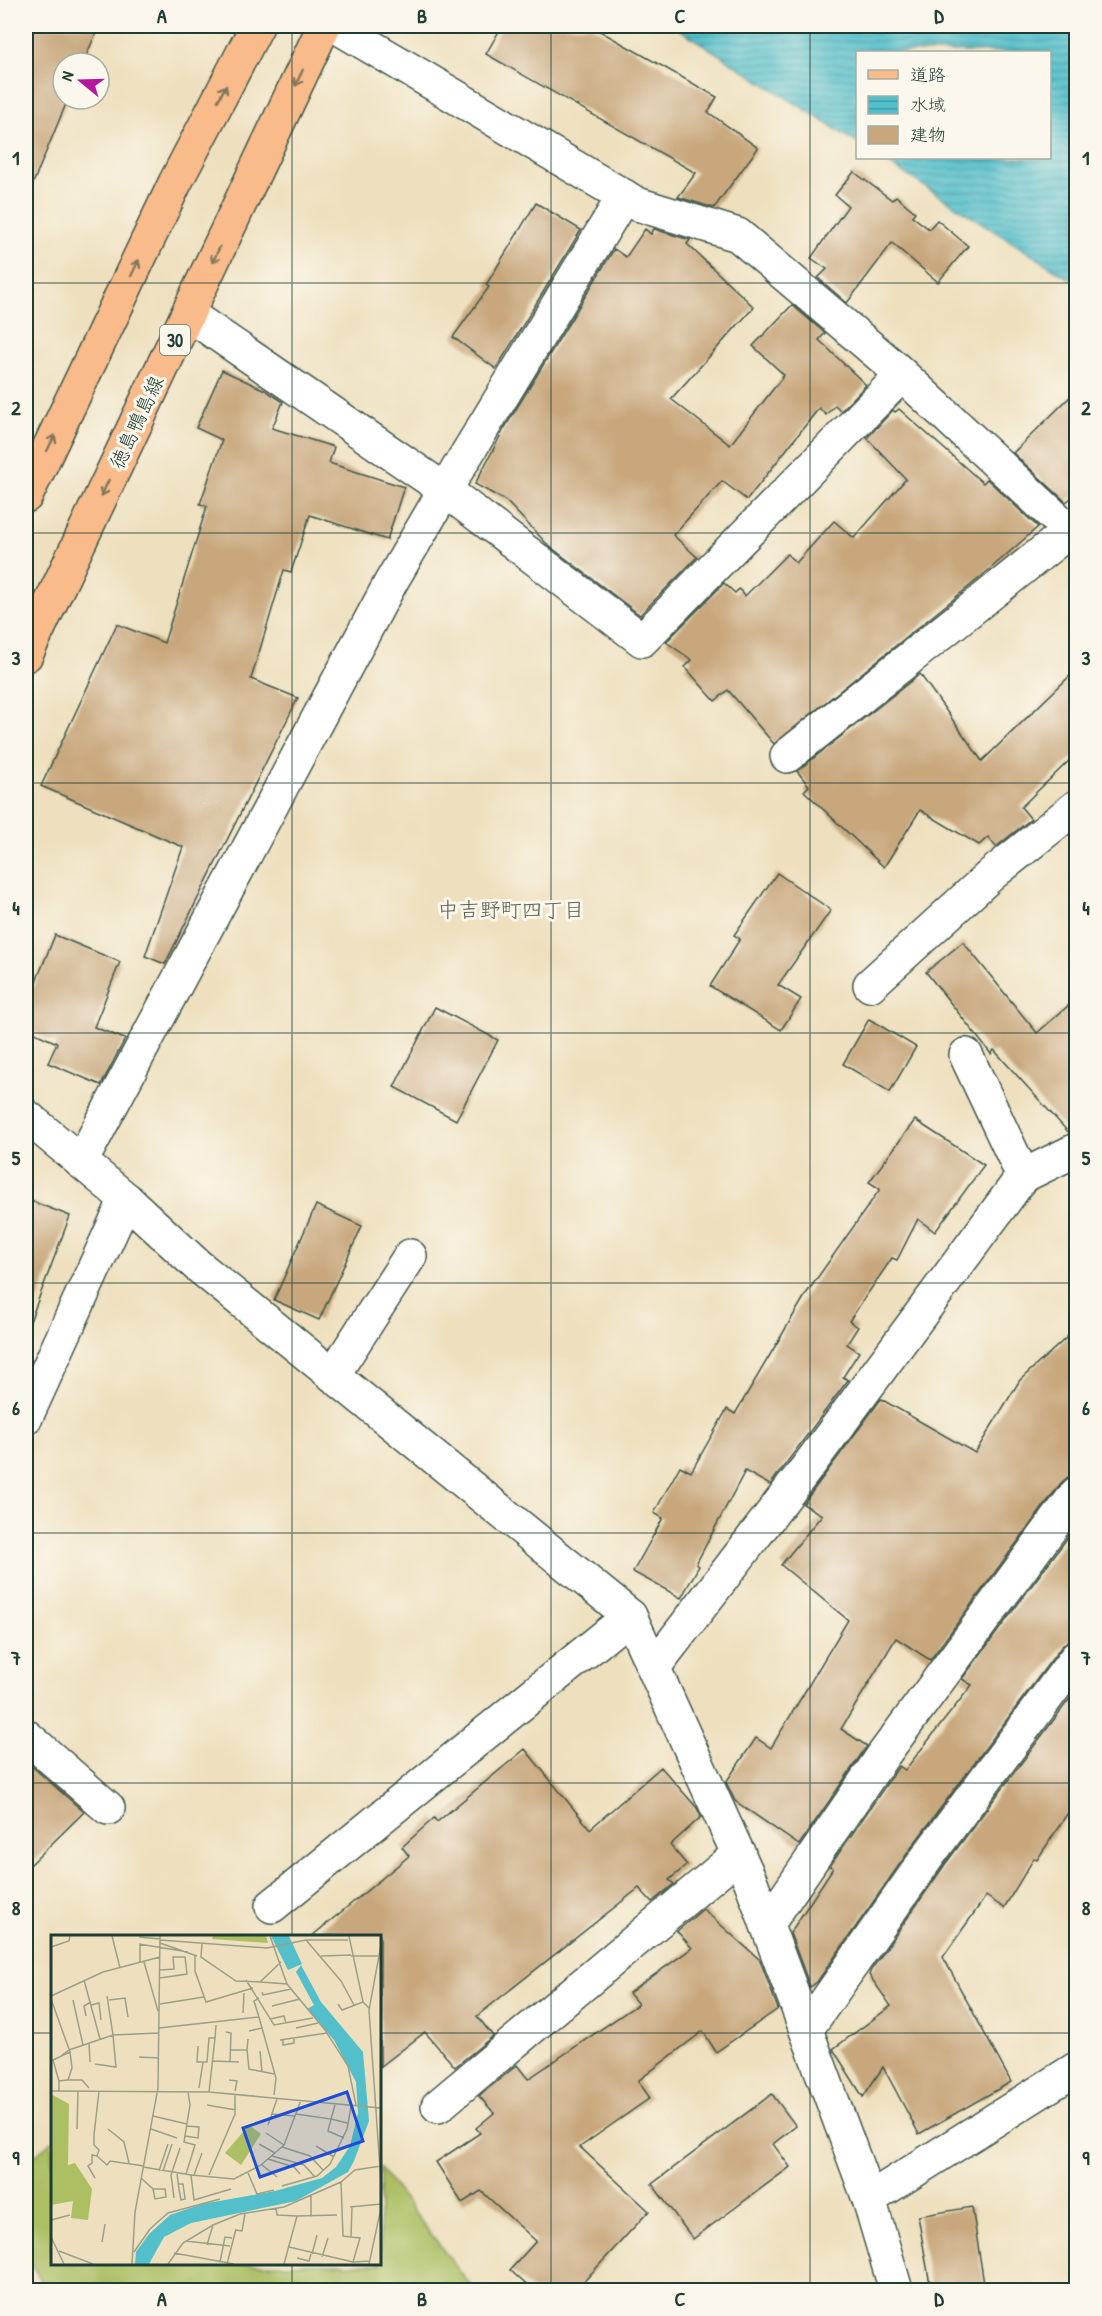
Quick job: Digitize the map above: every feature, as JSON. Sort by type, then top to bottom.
[{"type":"main road","points":[[26,496],[175,183],[257,26]]},
{"type":"main road","name":"徳島鴨島線","points":[[26,655],[324,26]]},
{"type":"street","points":[[336,26],[637,204],[738,235],[902,375],[1072,537],[787,756]]},
{"type":"street","points":[[81,1162],[391,582],[624,196]]},
{"type":"street","points":[[188,314],[445,490],[642,640],[902,375]]},
{"type":"street","points":[[870,985],[992,874],[1077,807]]},
{"type":"street","points":[[966,1055],[1023,1176]]},
{"type":"street","points":[[26,1116],[126,1199],[197,1266],[630,1616],[739,1854],[869,2199],[896,2290]]},
{"type":"street","points":[[654,1667],[809,1465],[1023,1176],[1077,1150]]},
{"type":"street","points":[[26,1417],[126,1199]]},
{"type":"street","points":[[333,1375],[410,1256]]},
{"type":"street","points":[[767,1925],[884,1754],[1077,1494]]},
{"type":"street","points":[[272,1906],[630,1616]]},
{"type":"street","points":[[806,2030],[931,1852],[1077,1658]]},
{"type":"street","points":[[26,1736],[108,1808]]},
{"type":"street","points":[[438,2106],[739,1854]]},
{"type":"street","points":[[869,2199],[1077,2069]]},
{"type":"green space","points":[[51,2142],[51,2265],[381,2265],[381,2169],[474,2290],[47,2290],[26,2255],[26,2162]]},
{"type":"water","points":[[674,26],[1076,26],[1076,283],[882,159],[1051,159],[1051,51],[856,51],[856,142]]},
{"type":"building","points":[[26,26],[99,26],[88,51],[51,51],[51,111],[63,111],[26,200]]},
{"type":"building","points":[[502,26],[591,26],[717,97],[708,112],[758,148],[714,208],[678,197],[696,173],[486,54]]},
{"type":"building","points":[[854,172],[892,200],[896,196],[915,212],[912,216],[929,229],[937,220],[968,246],[938,282],[892,243],[847,303],[818,278],[827,269],[811,258],[848,206],[835,195]]},
{"type":"building","points":[[536,203],[581,230],[496,369],[453,337],[489,287],[486,285]]},
{"type":"building","points":[[645,229],[651,234],[654,229],[690,240],[687,244],[754,307],[671,399],[730,445],[784,375],[753,346],[792,305],[825,333],[819,340],[866,385],[841,411],[835,405],[826,415],[819,408],[747,500],[722,481],[673,535],[697,557],[640,615],[548,545],[506,501],[475,484],[504,429],[614,249],[626,257]]},
{"type":"building","points":[[222,370],[265,390],[283,402],[272,428],[334,447],[329,463],[404,487],[387,540],[310,515],[291,572],[284,570],[251,679],[298,698],[165,964],[145,956],[183,847],[41,786],[117,624],[164,643],[207,506],[200,504],[222,440],[196,428]]},
{"type":"building","points":[[1077,390],[1077,493],[1066,502],[1013,453]]},
{"type":"building","points":[[899,409],[983,483],[987,479],[1038,527],[982,576],[774,744],[728,690],[715,701],[685,667],[692,660],[666,642],[724,583],[735,593],[739,589],[745,596],[787,554],[796,563],[834,521],[854,538],[906,479],[867,438],[893,410],[895,412]]},
{"type":"building","points":[[1077,669],[1077,753],[1021,807],[1031,819],[996,847],[988,837],[979,845],[920,810],[884,867],[804,791],[809,786],[797,771],[920,674],[982,761]]},
{"type":"building","points":[[777,873],[831,910],[778,985],[801,999],[781,1030],[710,986],[740,939],[734,935]]},
{"type":"building","points":[[55,935],[120,962],[94,1027],[125,1039],[101,1085],[48,1063],[57,1043],[26,1029],[26,1006]]},
{"type":"building","points":[[963,942],[1037,1033],[1077,998],[1077,1131],[1069,1133],[994,1050],[991,1054],[926,972]]},
{"type":"building","points":[[435,1007],[498,1040],[456,1120],[394,1087]]},
{"type":"building","points":[[869,1019],[916,1047],[890,1092],[843,1064]]},
{"type":"building","points":[[915,1120],[984,1165],[935,1232],[918,1219],[897,1260],[892,1258],[849,1321],[858,1327],[847,1344],[859,1352],[843,1377],[848,1380],[770,1485],[745,1471],[696,1564],[699,1566],[681,1598],[633,1572],[663,1518],[654,1513],[680,1466],[691,1472],[727,1409],[735,1414],[806,1294],[880,1189],[869,1182]]},
{"type":"building","points":[[26,1199],[70,1216],[29,1324],[26,1323]]},
{"type":"building","points":[[316,1205],[362,1226],[319,1320],[274,1300]]},
{"type":"building","points":[[1077,1328],[1077,1476],[1068,1477],[1061,1483],[930,1660],[896,1638],[841,1729],[867,1746],[799,1845],[735,1801],[726,1782],[756,1738],[771,1748],[848,1620],[781,1565],[822,1515],[803,1504],[881,1399],[975,1453],[1020,1380]]},
{"type":"building","points":[[1077,1525],[1077,1640],[1068,1641],[1061,1647],[916,1841],[817,1982],[810,1987],[790,1933],[833,1868],[830,1866],[899,1766],[905,1770],[972,1685],[962,1679]]},
{"type":"building","points":[[1077,1689],[1077,1799],[1037,1860],[1034,1858],[1004,1908],[986,1896],[943,1957],[1011,2082],[919,2134],[883,2067],[863,2097],[833,2049],[891,2006],[869,1975],[871,1970],[946,1863]]},
{"type":"building","points":[[525,1749],[590,1829],[661,1767],[697,1808],[701,1817],[670,1845],[687,1865],[669,1880],[674,1884],[652,1902],[639,1888],[477,2016],[493,2036],[455,2067],[425,2032],[381,2066],[381,1935],[313,1935],[409,1856],[402,1847],[434,1818],[437,1822]]},
{"type":"building","points":[[26,1761],[84,1812],[26,1869]]},
{"type":"building","points":[[703,1909],[760,1960],[778,2009],[716,2052],[703,2031],[638,2081],[650,2098],[580,2147],[649,2211],[576,2290],[532,2290],[510,2270],[536,2241],[481,2191],[462,2203],[436,2162],[480,2133],[476,2128],[494,2113],[479,2096],[517,2065],[528,2079],[638,2004],[629,1993],[692,1948],[677,1931]]},
{"type":"building","points":[[772,2094],[796,2126],[773,2144],[790,2167],[693,2239],[652,2184]]},
{"type":"building","points":[[972,2207],[985,2290],[931,2290],[918,2216]]},
{"type":"district","name":"中吉野町四丁目","points":[[511,909]]}]
